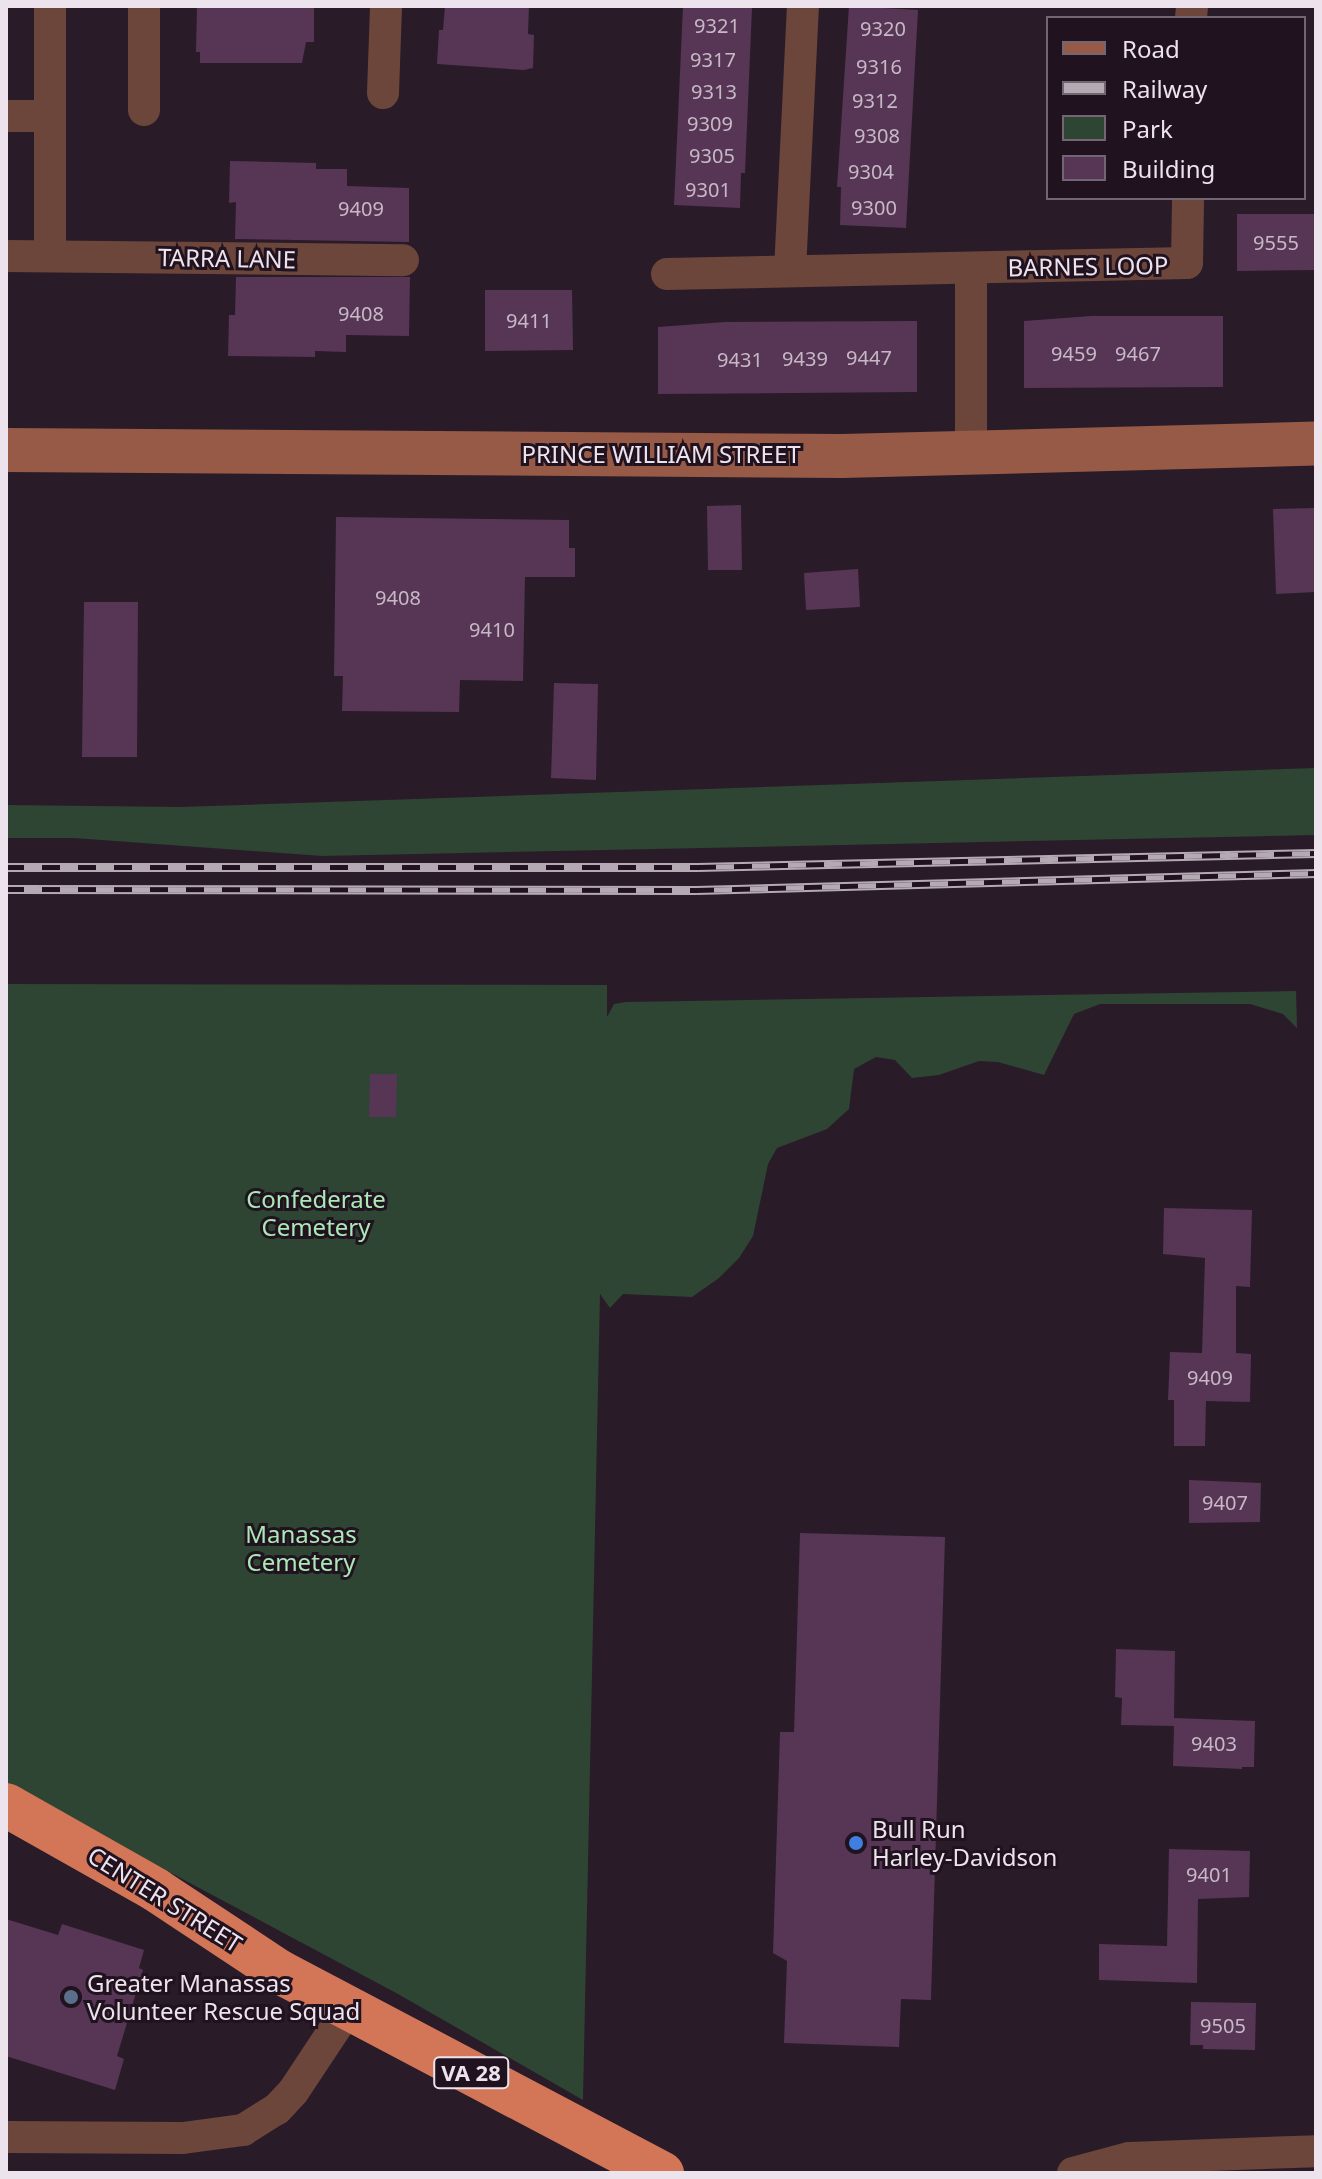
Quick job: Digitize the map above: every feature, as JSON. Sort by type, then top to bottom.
[{"type":"highway","name":"CENTER STREET","points":[[6,1805],[156,1890],[280,1972],[662,2173]]},
{"type":"highway","name":"VA 28","points":[[6,1839],[280,1972]]},
{"type":"street","points":[[50,6],[50,256]]},
{"type":"street","points":[[144,6],[144,110]]},
{"type":"street","points":[[383,93],[386,6]]},
{"type":"street","points":[[790,271],[803,6]]},
{"type":"street","points":[[6,116],[50,116]]},
{"type":"street","name":"BARNES LOOP","points":[[667,274],[1187,263],[1188,200]]},
{"type":"street","name":"TARRA LANE","points":[[6,256],[403,260]]},
{"type":"street","points":[[971,268],[971,455]]},
{"type":"street","name":"PRINCE WILLIAM STREET","points":[[6,450],[971,455],[1316,444]]},
{"type":"street","points":[[6,2137],[183,2138],[243,2130],[277,2109],[293,2092],[348,2009]]},
{"type":"street","points":[[1073,2173],[1129,2158],[1316,2151]]},
{"type":"green space","points":[[1316,768],[1316,835],[322,856],[74,838],[6,838],[6,805],[181,807]]},
{"type":"green space","name":"Manassas Cemetery","points":[[6,984],[607,985],[607,1017],[614,1004],[626,1002],[1296,991],[1297,1028],[1283,1014],[1250,1004],[1100,1004],[1074,1014],[1044,1075],[998,1062],[979,1061],[939,1075],[912,1078],[895,1060],[876,1057],[854,1069],[849,1109],[827,1129],[777,1148],[768,1164],[753,1236],[739,1258],[719,1278],[692,1297],[623,1294],[610,1308],[600,1294],[583,2100],[398,1994],[6,1785]]},
{"type":"building","points":[[197,6],[314,6],[314,42],[306,42],[302,63],[200,63],[200,52],[196,52]]},
{"type":"building","points":[[445,6],[529,6],[528,34],[534,35],[533,68],[437,64],[439,30],[443,30]]},
{"type":"building","points":[[683,6],[752,8],[745,173],[741,173],[740,208],[674,205]]},
{"type":"building","points":[[849,6],[918,10],[906,228],[840,225],[841,187],[837,187]]},
{"type":"building","points":[[230,161],[316,163],[316,169],[347,169],[347,186],[409,188],[409,242],[235,239],[236,202],[229,203]]},
{"type":"building","points":[[1237,214],[1316,214],[1316,270],[1237,271]]},
{"type":"building","points":[[236,277],[410,277],[409,336],[346,335],[346,352],[315,351],[315,357],[228,356],[229,315],[235,315]]},
{"type":"building","points":[[485,290],[572,290],[573,350],[485,351]]},
{"type":"building","points":[[1091,316],[1223,316],[1223,387],[1024,388],[1024,321]]},
{"type":"building","points":[[917,321],[917,392],[658,394],[658,327],[725,322]]},
{"type":"building","points":[[741,505],[742,570],[708,570],[707,506]]},
{"type":"building","points":[[1315,508],[1316,592],[1276,594],[1273,509]]},
{"type":"building","points":[[336,517],[569,520],[569,548],[575,548],[575,577],[525,577],[523,681],[460,680],[459,712],[342,711],[343,676],[334,676]]},
{"type":"building","points":[[858,569],[860,607],[806,610],[804,573]]},
{"type":"building","points":[[84,602],[138,602],[137,757],[82,757]]},
{"type":"building","points":[[554,683],[598,684],[596,780],[551,778]]},
{"type":"building","points":[[370,1074],[397,1074],[396,1117],[369,1117]]},
{"type":"building","points":[[1164,1208],[1252,1210],[1250,1287],[1236,1286],[1236,1353],[1251,1354],[1250,1402],[1206,1401],[1205,1446],[1174,1446],[1174,1400],[1168,1400],[1170,1352],[1202,1353],[1205,1258],[1163,1254]]},
{"type":"building","points":[[1189,1480],[1261,1483],[1260,1522],[1189,1523]]},
{"type":"building","name":"Bull Run Harley-Davidson","points":[[800,1533],[945,1537],[931,2000],[901,1999],[899,2047],[784,2043],[787,1961],[773,1953],[780,1732],[794,1732]]},
{"type":"building","points":[[1116,1649],[1175,1651],[1174,1718],[1255,1721],[1254,1767],[1173,1766],[1174,1726],[1121,1725],[1122,1698],[1115,1697]]},
{"type":"building","points":[[1169,1849],[1250,1851],[1249,1897],[1198,1899],[1197,1983],[1099,1980],[1099,1944],[1167,1946]]},
{"type":"building","name":"Greater Manassas Volunteer Rescue Squad","points":[[6,1919],[58,1935],[62,1924],[144,1950],[139,1968],[143,1970],[117,2056],[124,2059],[115,2090],[6,2056]]},
{"type":"building","points":[[1191,2002],[1256,2003],[1255,2050],[1203,2049],[1203,2045],[1190,2045]]},
{"type":"railway","points":[[6,867],[698,867],[1316,853]]},
{"type":"railway","points":[[6,889],[696,890],[1316,873]]},
{"type":"place","name":"Bull Run Harley-Davidson","points":[[856,1843]]},
{"type":"place","name":"Greater Manassas Volunteer Rescue Squad","points":[[71,1997]]},
{"type":"park label","name":"Confederate Cemetery","points":[[316,1213]]}]
